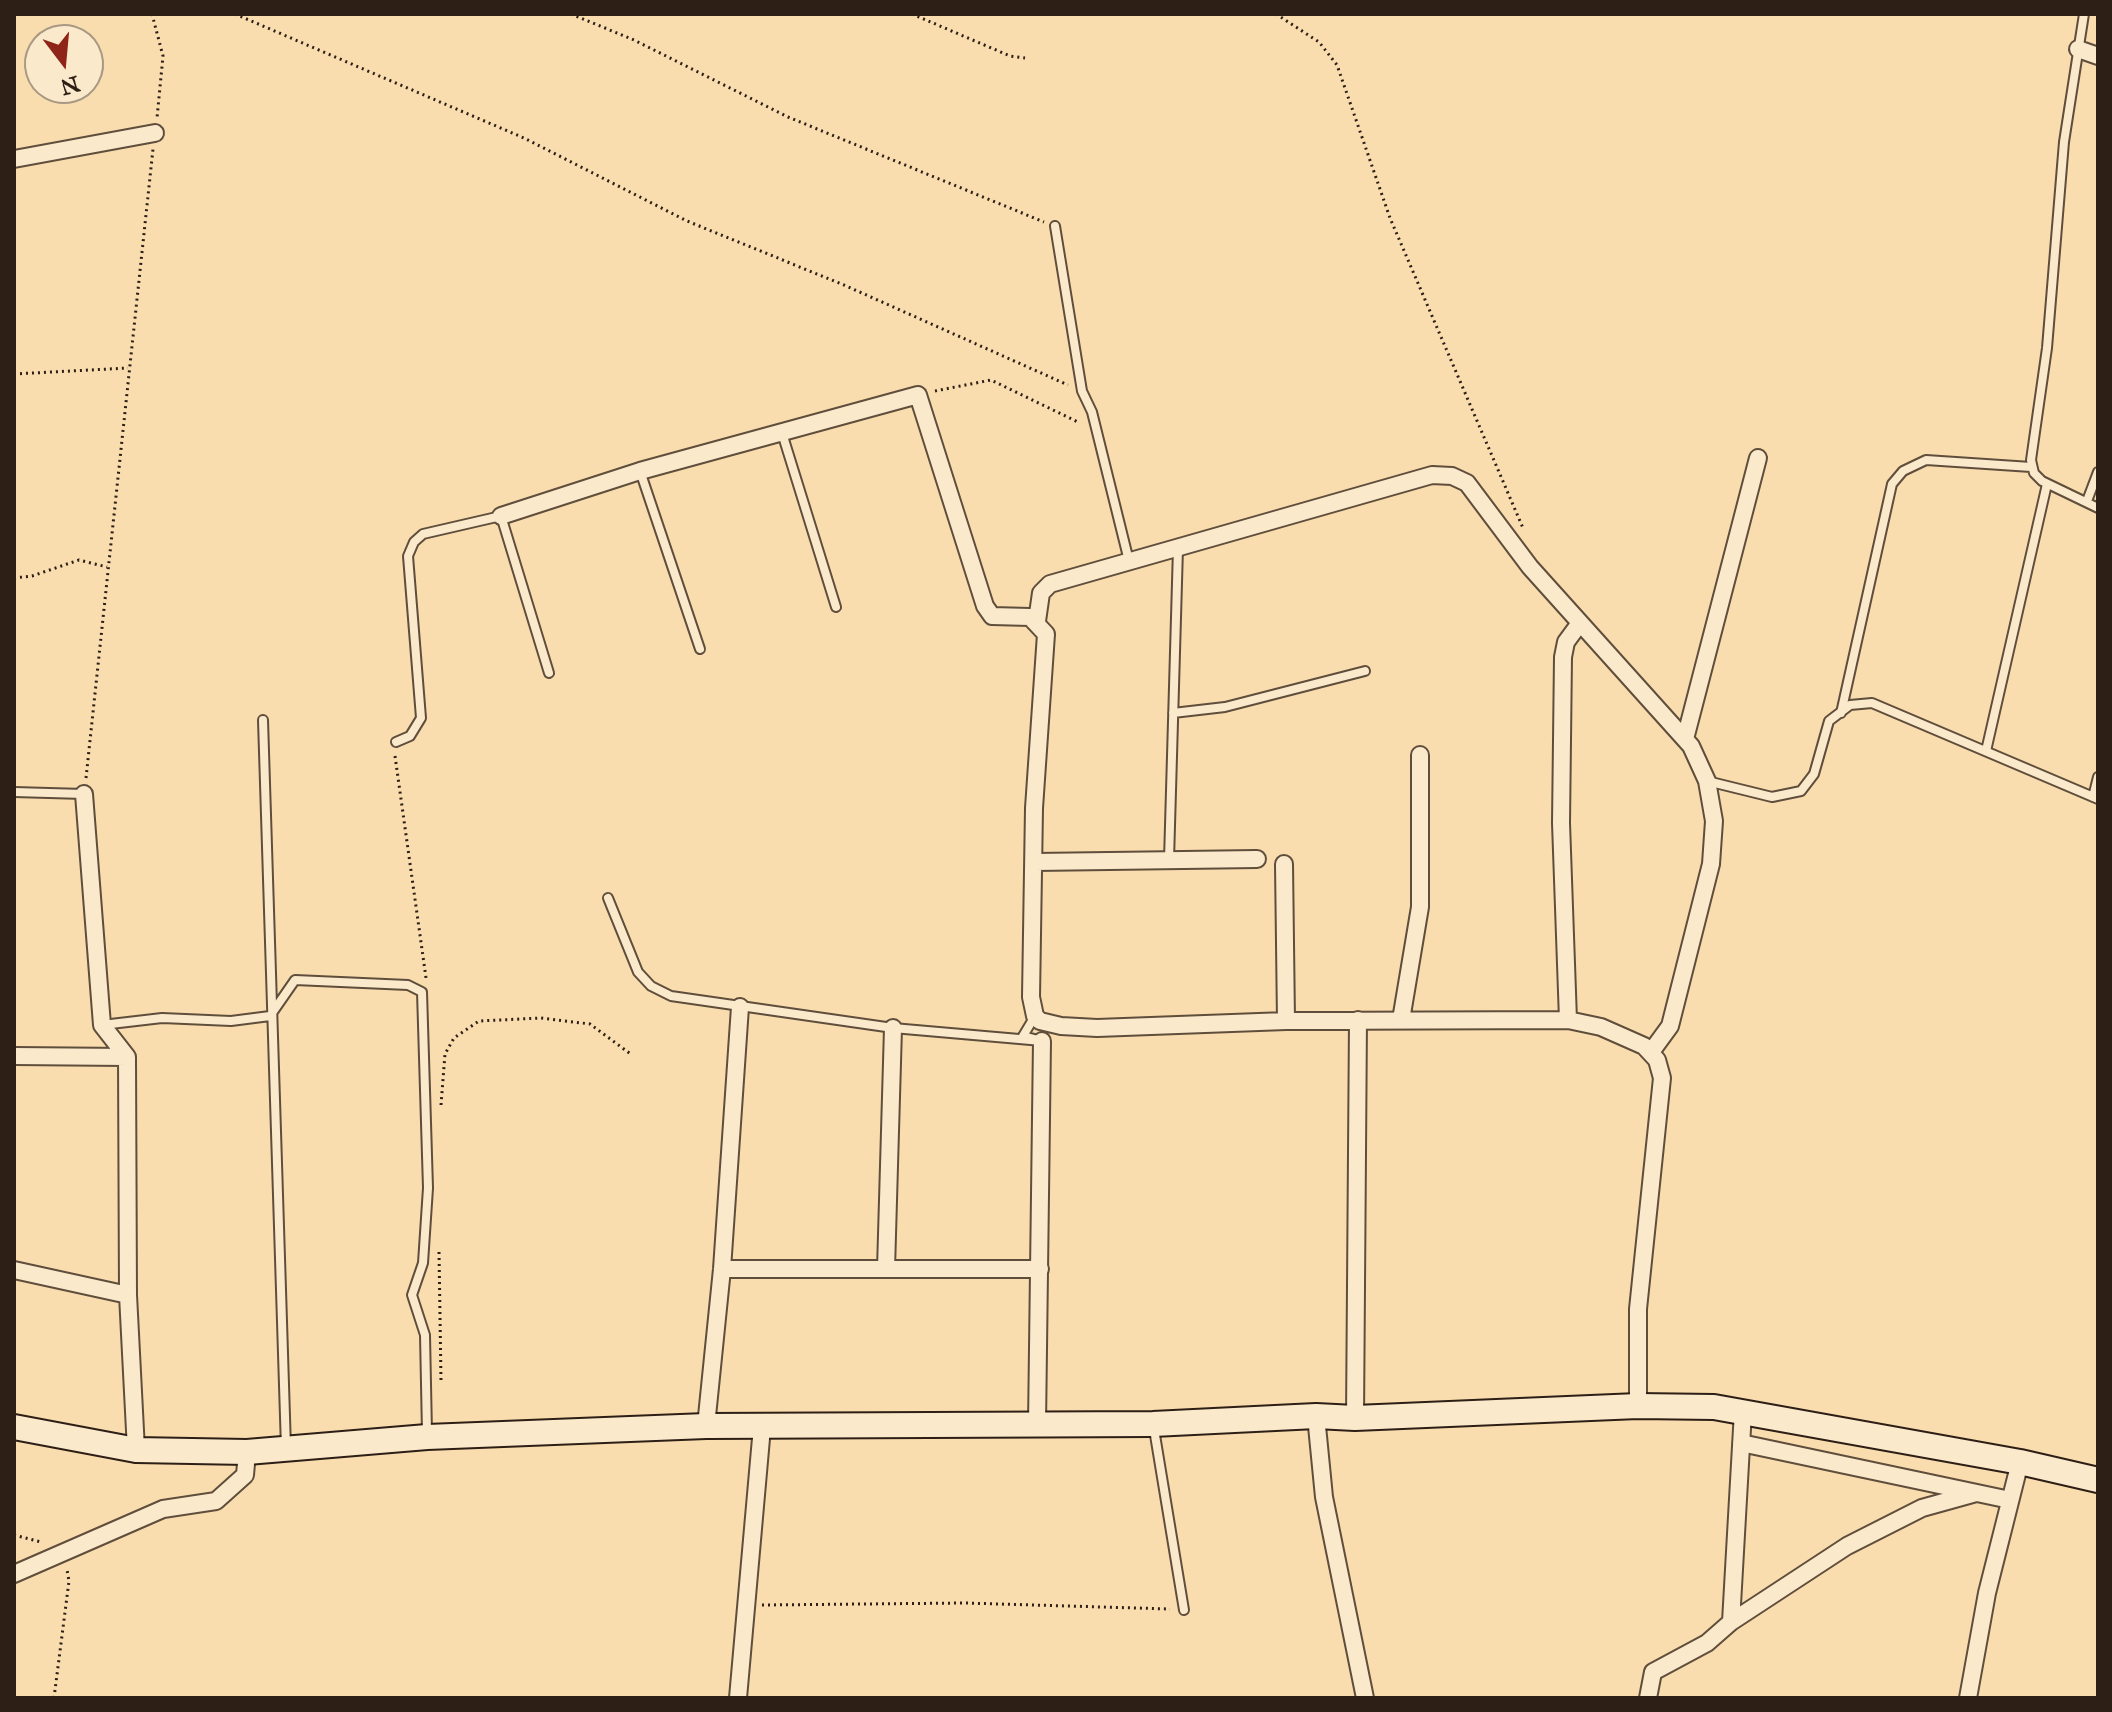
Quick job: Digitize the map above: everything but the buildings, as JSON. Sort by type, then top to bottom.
[{"type":"street","points":[[2078,49],[2098,56]]},
{"type":"street","points":[[14,159],[155,133]]},
{"type":"street","points":[[501,516],[640,471],[918,395],[985,606],[992,616],[1030,617],[1037,621],[1043,627],[1046,641],[1034,808],[1031,997],[1035,1016],[1040,1021],[1061,1026],[1097,1028],[1286,1021],[1568,1020],[1619,1034],[1651,1052],[1661,1068],[1662,1088],[1638,1309],[1638,1406]]},
{"type":"street","points":[[1685,739],[1758,458]]},
{"type":"street","points":[[1037,621],[1041,593],[1050,584],[1442,474],[1467,483],[1530,567],[1685,739],[1707,781],[1714,821],[1711,864],[1670,1026],[1651,1052]]},
{"type":"street","points":[[1568,1020],[1561,823],[1563,657],[1566,642],[1580,623]]},
{"type":"street","points":[[1401,1020],[1420,907],[1420,755]]},
{"type":"street","points":[[84,794],[102,1025],[127,1057],[128,1295],[136,1450]]},
{"type":"street","points":[[1035,862],[1257,859]]},
{"type":"street","points":[[1284,864],[1286,1021]]},
{"type":"street","points":[[706,1426],[722,1269],[740,1007]]},
{"type":"street","points":[[1355,1418],[1358,1020]]},
{"type":"street","points":[[886,1269],[893,1028]]},
{"type":"street","points":[[1037,1425],[1042,1041]]},
{"type":"street","points":[[14,1056],[127,1057]]},
{"type":"street","points":[[722,1269],[1040,1269]]},
{"type":"street","points":[[14,1270],[128,1295]]},
{"type":"street","points":[[14,1427],[136,1450],[247,1452],[427,1437],[706,1426],[1153,1424],[1638,1406],[1714,1407],[2020,1462],[2098,1480]]},
{"type":"street","points":[[1731,1622],[1743,1411]]},
{"type":"street","points":[[1316,1416],[1324,1497],[1365,1698]]},
{"type":"street","points":[[738,1698],[762,1427]]},
{"type":"street","points":[[1741,1443],[2010,1500]]},
{"type":"street","points":[[14,1574],[163,1509],[216,1501],[245,1475],[247,1452]]},
{"type":"street","points":[[1968,1698],[1987,1593],[2020,1462]]},
{"type":"street","points":[[1648,1698],[1653,1672],[1680,1660],[1731,1622],[1847,1546],[1922,1508],[1976,1493]]},
{"type":"lane","points":[[2031,467],[2047,348],[2060,170],[2084,14]]},
{"type":"lane","points":[[1055,226],[1082,391],[1095,426],[1129,562]]},
{"type":"lane","points":[[782,433],[836,607]]},
{"type":"lane","points":[[1841,713],[1892,484],[1903,471],[1926,460],[2031,467],[2047,484],[2098,508]]},
{"type":"lane","points":[[640,471],[700,649]]},
{"type":"lane","points":[[2087,501],[2098,472]]},
{"type":"lane","points":[[1986,751],[2047,484]]},
{"type":"lane","points":[[396,742],[410,736],[421,718],[410,549],[418,537],[429,532],[501,516],[549,673]]},
{"type":"lane","points":[[1169,860],[1178,548]]},
{"type":"lane","points":[[1173,713],[1225,707],[1365,671]]},
{"type":"lane","points":[[1707,781],[1772,797],[1801,791],[1814,774],[1829,721],[1850,705],[1872,703],[2095,798],[2098,777]]},
{"type":"lane","points":[[263,720],[286,1449]]},
{"type":"lane","points":[[14,792],[84,794]]},
{"type":"lane","points":[[608,898],[633,964],[651,986],[671,996],[893,1028],[1042,1041]]},
{"type":"lane","points":[[102,1025],[162,1018],[231,1021],[272,1013],[295,980],[408,985],[422,992],[428,1188],[423,1263],[412,1295],[425,1335],[427,1437]]},
{"type":"lane","points":[[1035,1016],[1023,1036],[1042,1041]]},
{"type":"lane","points":[[1153,1424],[1184,1610]]},
{"type":"path","points":[[84,794],[163,56],[152,14]]},
{"type":"path","points":[[235,14],[524,138],[687,221],[844,285],[1082,391]]},
{"type":"path","points":[[571,14],[634,40],[788,117],[1055,226]]},
{"type":"path","points":[[912,14],[1010,56],[1025,58]]},
{"type":"path","points":[[1276,14],[1319,42],[1337,65],[1390,218],[1512,497],[1527,541],[1530,567]]},
{"type":"path","points":[[14,374],[128,368]]},
{"type":"path","points":[[918,395],[984,378],[1083,424],[1095,426]]},
{"type":"path","points":[[14,578],[32,576],[79,560],[107,567]]},
{"type":"path","points":[[396,742],[427,975],[422,992]]},
{"type":"path","points":[[440,1110],[445,1054],[454,1038],[479,1021],[541,1018],[590,1024],[632,1055]]},
{"type":"path","points":[[439,1249],[441,1389]]},
{"type":"path","points":[[14,1535],[39,1541],[58,1553],[69,1581],[54,1698]]},
{"type":"path","points":[[746,1605],[965,1603],[1184,1610]]}]
